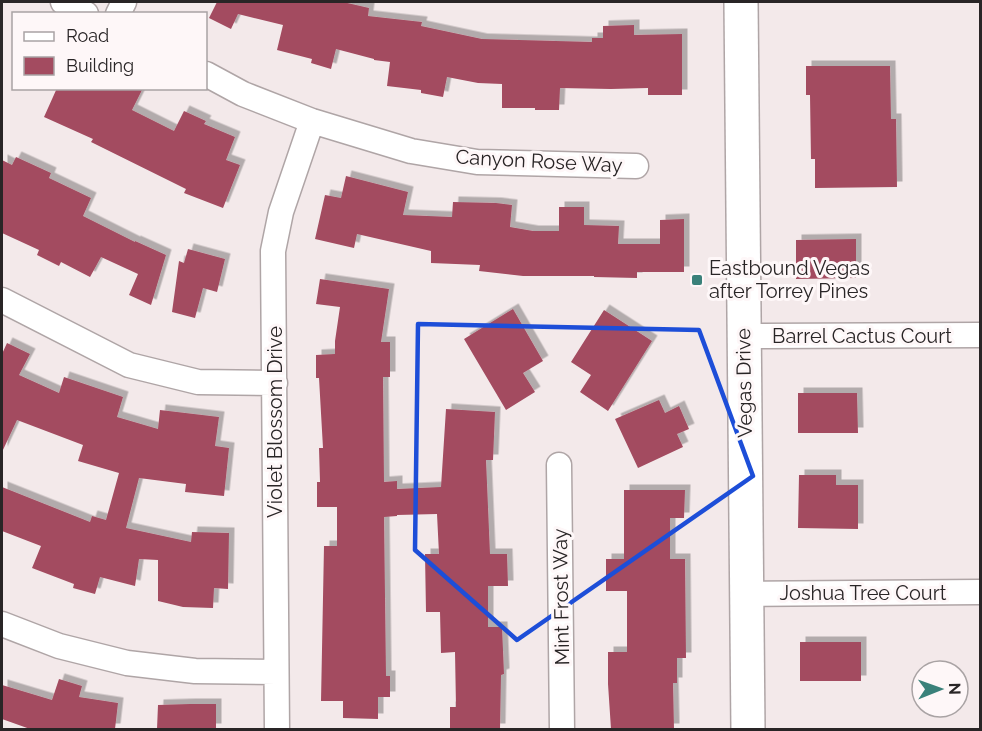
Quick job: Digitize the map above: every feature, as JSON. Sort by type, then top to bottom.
[{"type":"main road","name":"Vegas Drive","points":[[741,2],[748,729]]},
{"type":"street","points":[[63,2],[82,12]]},
{"type":"street","name":"Canyon Rose Way","points":[[207,75],[243,94],[312,121],[411,151],[477,162],[636,166]]},
{"type":"street","name":"Violet Blossom Drive","points":[[277,729],[273,251],[281,212],[312,121]]},
{"type":"street","points":[[2,300],[129,365],[198,382],[275,383]]},
{"type":"street","name":"Barrel Cactus Court","points":[[744,336],[981,335]]},
{"type":"street","name":"Mint Frost Way","points":[[559,465],[562,729]]},
{"type":"street","name":"Joshua Tree Court","points":[[747,594],[981,592]]},
{"type":"street","points":[[2,624],[59,646],[127,663],[195,672],[276,672]]},
{"type":"highlighted area","points":[[418,324],[699,330],[753,476],[517,640],[415,550]]},
{"type":"building","points":[[217,2],[343,2],[369,8],[368,16],[422,22],[421,26],[482,39],[592,42],[592,38],[603,38],[603,26],[634,25],[634,35],[682,34],[682,95],[648,95],[648,88],[560,88],[559,110],[502,108],[502,84],[478,83],[447,77],[443,97],[421,93],[421,90],[387,86],[390,62],[374,60],[336,49],[331,69],[311,63],[312,59],[277,50],[283,25],[238,14],[231,29],[209,18]]},
{"type":"building","points":[[806,66],[890,66],[891,119],[896,119],[897,187],[815,188],[815,159],[811,159],[810,95],[806,95]]},
{"type":"building","points":[[56,90],[142,90],[132,110],[174,131],[184,111],[206,121],[204,124],[235,137],[226,160],[240,165],[223,208],[184,193],[186,189],[91,142],[93,139],[44,117]]},
{"type":"building","points":[[16,157],[51,173],[49,178],[91,198],[83,216],[166,255],[151,305],[129,295],[138,274],[101,257],[90,277],[61,262],[59,266],[37,255],[39,250],[2,233],[2,160],[12,165]]},
{"type":"building","points":[[346,176],[408,192],[403,215],[452,217],[453,202],[496,203],[512,205],[510,227],[533,231],[559,231],[559,207],[584,207],[584,225],[619,226],[618,244],[660,244],[660,220],[684,219],[684,272],[637,272],[637,278],[523,276],[479,271],[480,265],[431,263],[431,251],[357,234],[354,248],[315,239],[325,195],[341,198]]},
{"type":"building","points":[[856,239],[856,278],[796,279],[796,240]]},
{"type":"building","points":[[188,249],[225,259],[217,292],[203,288],[195,318],[172,312],[179,261],[184,263]]},
{"type":"building","points":[[320,279],[389,289],[381,342],[390,342],[390,377],[383,377],[384,482],[397,481],[397,489],[441,487],[446,409],[495,412],[493,460],[486,460],[490,554],[507,554],[508,586],[488,586],[488,627],[502,627],[504,674],[501,675],[500,729],[450,729],[450,707],[456,707],[455,652],[441,653],[440,612],[426,612],[425,554],[439,554],[437,514],[384,517],[386,676],[390,676],[390,697],[378,697],[378,719],[343,718],[343,701],[321,701],[324,546],[337,546],[337,507],[317,507],[317,482],[320,482],[319,448],[323,448],[316,355],[335,354],[340,307],[316,304]]},
{"type":"building","points":[[513,309],[543,361],[523,373],[535,392],[506,410],[464,339]]},
{"type":"building","points":[[604,310],[652,341],[608,411],[580,392],[591,375],[571,362]]},
{"type":"building","points":[[7,343],[30,354],[19,375],[59,393],[64,377],[123,397],[117,417],[158,429],[160,410],[219,417],[215,446],[229,448],[224,496],[185,492],[186,484],[139,478],[126,528],[191,542],[192,532],[229,533],[228,589],[214,588],[213,608],[183,607],[158,601],[158,560],[139,559],[135,586],[100,577],[95,594],[73,588],[74,584],[32,568],[41,546],[2,531],[2,487],[90,522],[92,516],[106,520],[119,473],[78,461],[83,445],[17,420],[2,452],[2,354]]},
{"type":"building","points":[[798,393],[857,393],[858,433],[798,433]]},
{"type":"building","points":[[659,400],[665,413],[679,406],[689,429],[677,434],[683,447],[638,468],[615,419]]},
{"type":"building","points":[[799,475],[836,475],[836,485],[858,485],[858,529],[798,528]]},
{"type":"building","points":[[624,490],[685,490],[684,518],[670,518],[670,559],[685,559],[686,658],[677,658],[677,683],[673,683],[674,729],[611,729],[608,652],[627,652],[627,591],[606,591],[606,559],[624,559]]},
{"type":"building","points":[[800,642],[861,642],[861,681],[800,681]]},
{"type":"building","points":[[59,679],[82,686],[79,697],[118,703],[115,729],[30,729],[2,719],[2,685],[52,700]]},
{"type":"building","points":[[216,704],[216,729],[157,729],[158,705]]},
{"type":"place","name":"Eastbound Vegas after Torrey Pines","points":[[697,280]]}]
